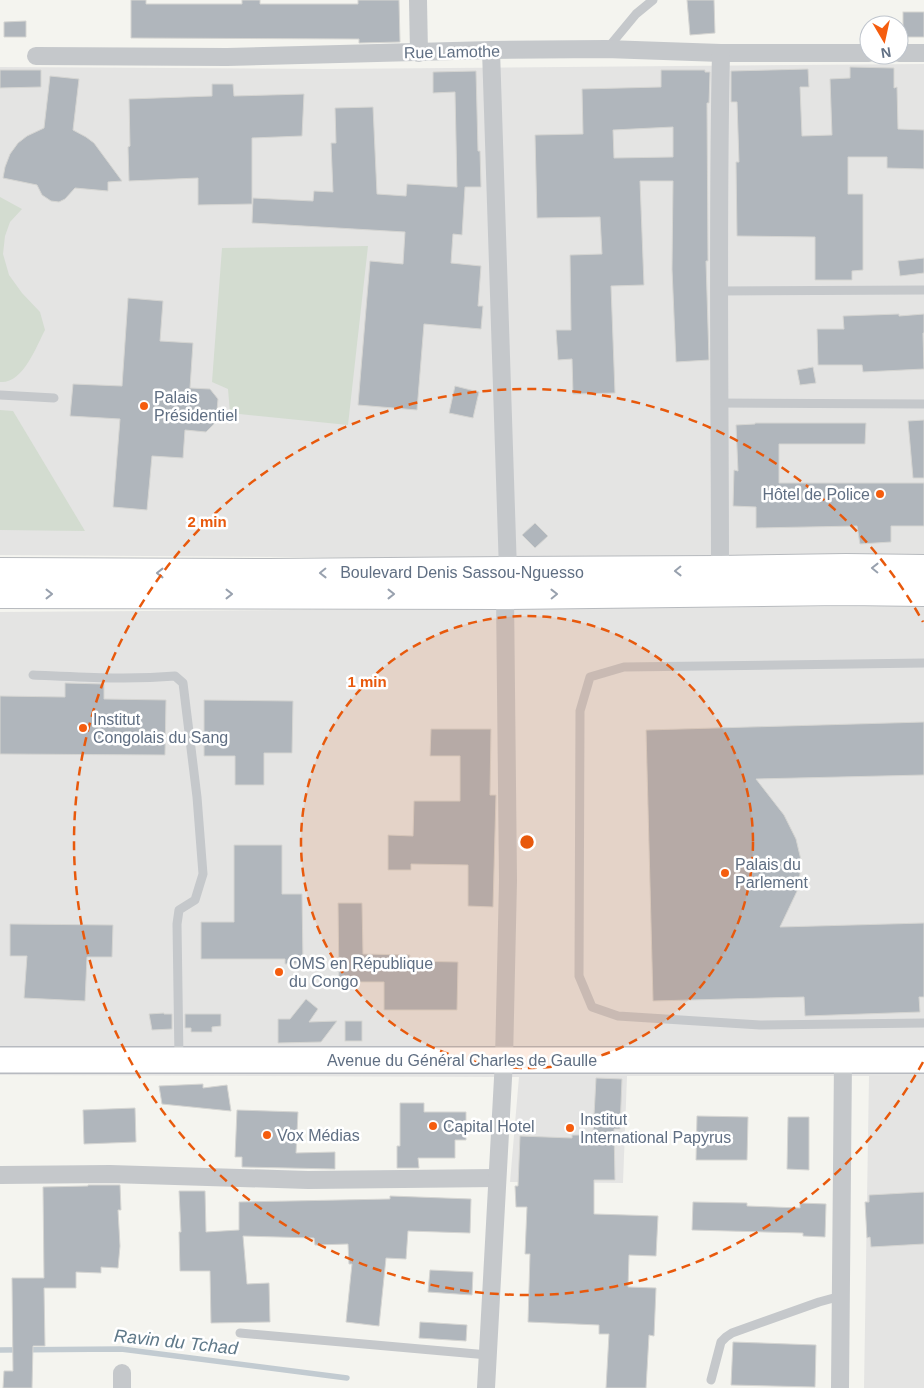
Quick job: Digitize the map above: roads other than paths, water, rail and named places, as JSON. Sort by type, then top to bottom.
[{"type":"main road","name":"Boulevard Denis Sassou-Nguesso","points":[[0,594],[507,583],[601,571],[924,568]]},
{"type":"main road","name":"Boulevard Denis Sassou-Nguesso","points":[[0,572],[277,573],[507,583],[924,592]]},
{"type":"street","points":[[418,0],[419,52]]},
{"type":"street","points":[[486,1388],[504,1060],[508,880],[507,583],[491,50]]},
{"type":"street","name":"Rue Lamothe","points":[[36,56],[227,57],[491,50],[859,53]]},
{"type":"street","points":[[720,570],[718,168],[721,53]]},
{"type":"street","points":[[909,53],[924,53]]},
{"type":"street","name":"Avenue du Général Charles de Gaulle","points":[[0,1060],[924,1060]]},
{"type":"street","points":[[840,1388],[843,1060]]},
{"type":"street","points":[[0,1175],[110,1174],[308,1180],[497,1178]]},
{"type":"lane","points":[[606,50],[636,14],[652,0]]},
{"type":"lane","points":[[719,291],[924,290]]},
{"type":"lane","points":[[0,395],[54,398]]},
{"type":"lane","points":[[718,403],[924,404]]},
{"type":"lane","points":[[924,663],[624,667],[590,677],[580,711],[579,976],[592,1007],[618,1016],[760,1024],[924,1023]]},
{"type":"lane","points":[[33,675],[117,678],[174,676],[183,683],[204,874],[195,900],[179,910],[177,924],[179,1060]]},
{"type":"lane","points":[[711,1380],[721,1342],[732,1333],[841,1296]]},
{"type":"lane","points":[[240,1333],[488,1355]]},
{"type":"waterway","name":"Ravin du Tchad","points":[[0,1350],[121,1349],[347,1378]]},
{"type":"place","name":"Palais Présidentiel","points":[[144,406]]},
{"type":"place","name":"Hôtel de Police","points":[[880,494]]},
{"type":"place","name":"Institut Congolais du Sang","points":[[83,728]]},
{"type":"place","name":"Palais du Parlement","points":[[725,873]]},
{"type":"place","name":"OMS en République du Congo","points":[[279,972]]},
{"type":"place","name":"Capital Hotel","points":[[433,1126]]},
{"type":"place","name":"Institut International Papyrus","points":[[570,1128]]},
{"type":"place","name":"Vox Médias","points":[[267,1135]]}]
